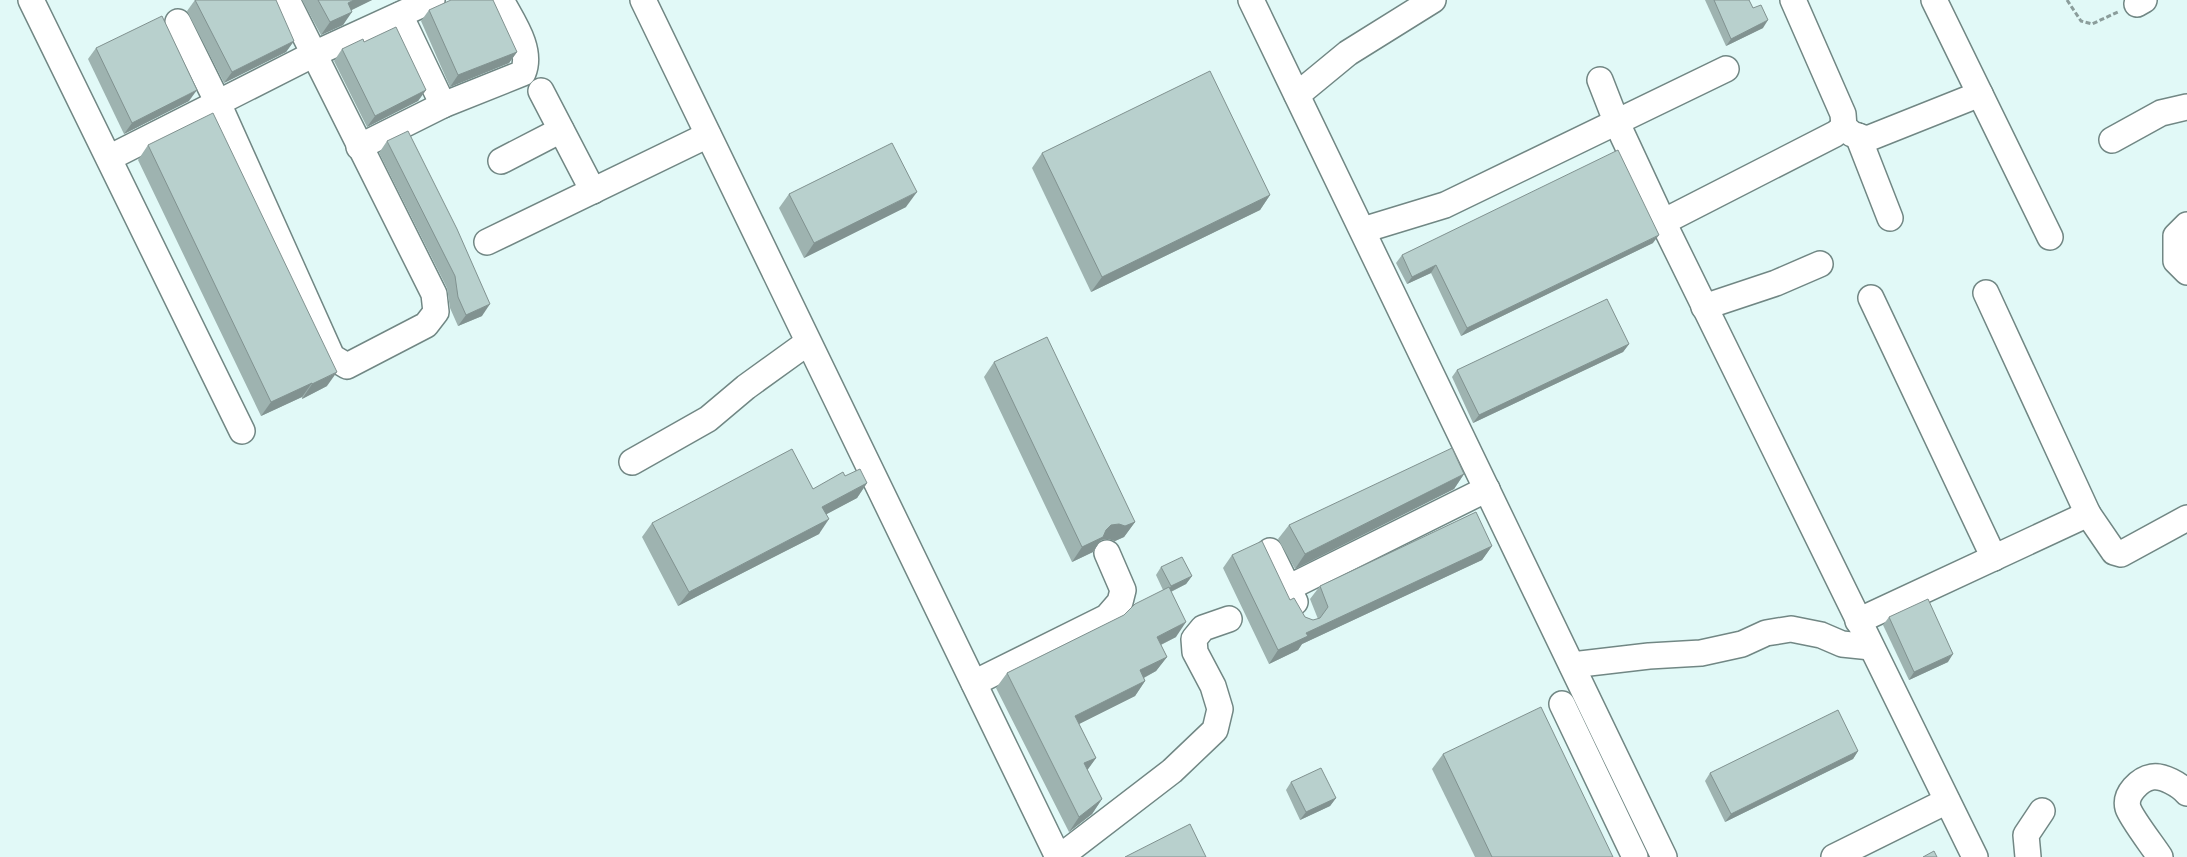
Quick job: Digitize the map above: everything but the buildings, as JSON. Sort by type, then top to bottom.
[{"type":"street","points":[[31,0],[242,431]]},
{"type":"street","points":[[178,22],[218,103],[332,357],[347,366],[426,325],[436,312],[434,294],[287,0]]},
{"type":"street","points":[[109,158],[314,54],[432,0]]},
{"type":"street","points":[[359,147],[443,105],[523,73],[527,63],[526,51],[501,0]]},
{"type":"street","points":[[643,0],[807,343],[1059,857],[1172,771],[1215,730],[1220,709],[1213,686],[1196,652],[1194,638],[1204,628],[1230,619]]},
{"type":"street","points":[[1251,0],[1664,857]]},
{"type":"street","points":[[1297,95],[1348,52],[1433,0]]},
{"type":"street","points":[[1793,0],[1890,218]]},
{"type":"street","points":[[1934,0],[2050,237]]},
{"type":"street","points":[[400,15],[443,105]]},
{"type":"street","points":[[1362,230],[1445,205],[1726,69]]},
{"type":"street","points":[[1600,80],[1616,121],[1704,307],[1975,857]]},
{"type":"street","points":[[541,91],[592,191]]},
{"type":"street","points":[[1663,222],[1851,132],[1867,139],[1980,94]]},
{"type":"street","points":[[2112,140],[2161,113],[2187,107]]},
{"type":"street","points":[[501,161],[561,130]]},
{"type":"street","points":[[487,242],[708,134]]},
{"type":"street","points":[[2187,225],[2176,236],[2176,261],[2187,272]]},
{"type":"street","points":[[1704,307],[1776,282],[1820,264]]},
{"type":"street","points":[[1986,293],[2088,514],[2114,552],[2121,554],[2187,518]]},
{"type":"street","points":[[1871,298],[1994,558]]},
{"type":"street","points":[[632,462],[708,419],[746,387],[807,343]]},
{"type":"street","points":[[1288,588],[1487,490]]},
{"type":"street","points":[[1858,621],[2088,514]]},
{"type":"street","points":[[1270,551],[1304,619]]},
{"type":"street","points":[[974,683],[1107,617],[1120,602],[1123,590],[1107,553]]},
{"type":"street","points":[[1572,665],[1650,656],[1701,654],[1742,644],[1766,633],[1790,629],[1821,635],[1842,644],[1870,647]]},
{"type":"street","points":[[1562,704],[1635,857]]},
{"type":"street","points":[[2160,857],[2127,807],[2128,794],[2135,786],[2152,777],[2165,779],[2187,793]]},
{"type":"street","points":[[1834,857],[1947,801]]},
{"type":"street","points":[[2028,857],[2026,835],[2042,811]]},
{"type":"path","points":[[2067,0],[2081,21],[2092,24],[2140,2]]}]
